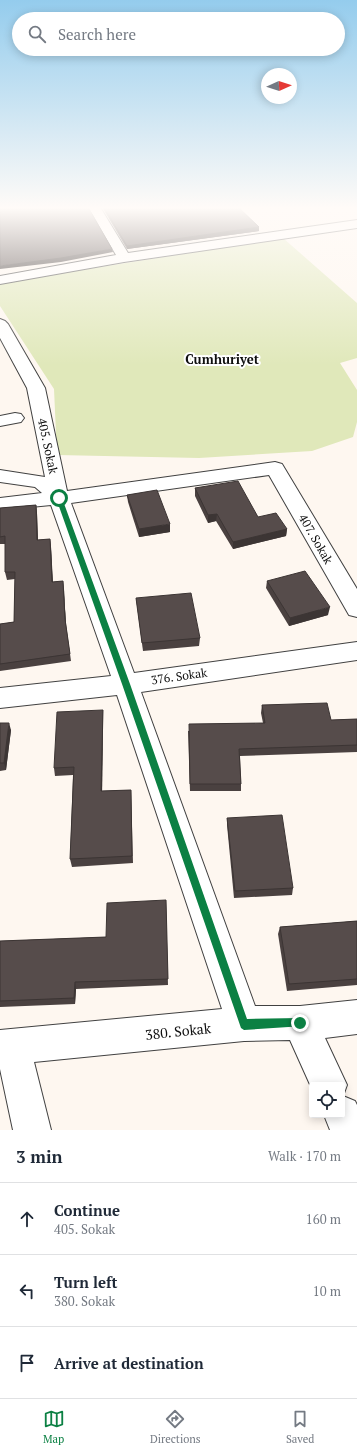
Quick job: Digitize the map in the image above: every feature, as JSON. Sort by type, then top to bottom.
[{"type":"street","points":[[0,280],[114,260]]},
{"type":"street","name":"405. Sokak","points":[[0,324],[36,388],[59,498],[126,684],[244,1024]]},
{"type":"street","name":"407. Sokak","points":[[59,498],[275,468],[357,609]]},
{"type":"street","points":[[0,476],[41,482],[59,498]]},
{"type":"street","points":[[0,504],[59,498]]},
{"type":"street","name":"376. Sokak","points":[[0,698],[126,684],[357,651]]},
{"type":"street","name":"380. Sokak","points":[[6,1048],[244,1024],[300,1023],[357,1017]]},
{"type":"street","points":[[300,1023],[328,1082]]},
{"type":"street","points":[[6,1048],[32,1130]]},
{"type":"street","points":[[344,1118],[349,1130]]},
{"type":"green space","points":[[146,260],[308,260],[357,303],[357,358],[340,363],[357,390],[357,422],[353,437],[312,451],[199,458],[57,455],[54,389],[0,306],[0,283]]},
{"type":"building","points":[[0,260],[48,260],[0,266]]},
{"type":"building","points":[[238,481],[258,517],[276,513],[287,529],[233,542],[217,514],[208,515],[195,488]]},
{"type":"building","points":[[157,490],[170,524],[139,529],[127,495]]},
{"type":"building","points":[[36,505],[37,540],[50,539],[52,582],[63,581],[65,619],[70,654],[0,664],[0,624],[14,622],[15,572],[5,572],[5,536],[0,537],[0,508]]},
{"type":"building","points":[[305,571],[330,607],[290,618],[267,581]]},
{"type":"building","points":[[191,593],[200,638],[142,643],[136,598]]},
{"type":"building","points":[[327,703],[331,720],[357,719],[357,745],[239,749],[241,784],[190,784],[189,724],[265,723],[262,705]]},
{"type":"building","points":[[103,710],[101,791],[131,790],[132,856],[70,859],[74,767],[54,768],[57,712]]},
{"type":"building","points":[[0,723],[9,723],[4,763],[0,763]]},
{"type":"building","points":[[282,815],[293,888],[235,891],[227,818]]},
{"type":"building","points":[[166,900],[168,979],[75,982],[74,998],[0,1001],[0,941],[106,937],[107,903]]},
{"type":"building","points":[[357,921],[357,979],[289,984],[280,927]]},
{"type":"district","name":"Cumhuriyet","points":[[222,359]]},
{"type":"route","points":[[59,498],[126,684],[244,1024],[300,1023]]}]
